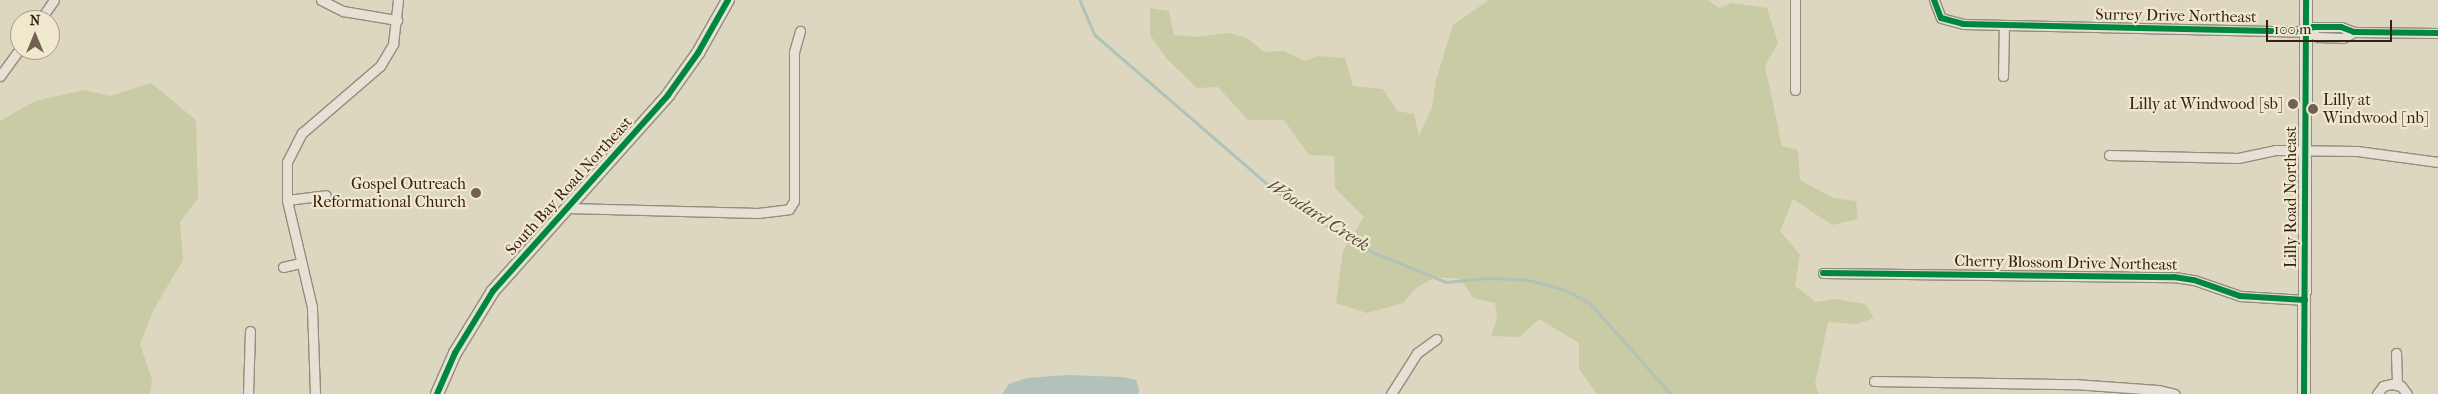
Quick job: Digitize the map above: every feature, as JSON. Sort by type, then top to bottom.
[{"type":"street","points":[[321,0],[338,10],[397,20]]},
{"type":"street","points":[[314,394],[314,320],[287,200],[286,172],[295,143],[310,125],[380,66],[393,44],[398,0]]},
{"type":"street","name":"South Bay Road Northeast","points":[[437,394],[455,353],[493,291],[668,95],[698,53],[728,0]]},
{"type":"street","points":[[1795,90],[1796,0]]},
{"type":"street","name":"Surrey Drive Northeast","points":[[1934,0],[1941,18],[1949,22],[2004,26],[2307,32],[2318,37],[2343,38],[2354,32],[2438,32]]},
{"type":"street","name":"Lilly Road Northeast","points":[[2304,394],[2306,0]]},
{"type":"street","points":[[2003,76],[2004,26]]},
{"type":"street","points":[[568,208],[758,213],[789,209],[794,201],[794,52],[800,31]]},
{"type":"street","points":[[0,76],[11,60]]},
{"type":"street","points":[[2109,155],[2238,158],[2275,150],[2392,153],[2438,162]]},
{"type":"street","points":[[287,200],[326,195]]},
{"type":"street","points":[[283,267],[301,263]]},
{"type":"street","name":"Cherry Blossom Drive Northeast","points":[[1823,273],[2174,277],[2194,280],[2240,296],[2305,300]]},
{"type":"street","points":[[248,394],[250,331]]},
{"type":"street","points":[[1391,394],[1417,353],[1436,339]]},
{"type":"street","points":[[2396,353],[2396,384],[2407,394]]},
{"type":"street","points":[[1874,381],[2074,384],[2158,390],[2175,394]]},
{"type":"street","points":[[2377,394],[2383,386],[2396,384]]},
{"type":"green space","points":[[1489,0],[1708,0],[1719,8],[1732,3],[1767,8],[1778,43],[1765,66],[1782,146],[1798,150],[1800,180],[1833,198],[1856,201],[1858,219],[1832,225],[1793,199],[1780,231],[1800,255],[1795,286],[1816,302],[1834,299],[1865,304],[1874,318],[1857,324],[1828,322],[1815,384],[1819,394],[1597,394],[1579,369],[1579,343],[1539,319],[1520,337],[1491,336],[1497,319],[1495,303],[1473,298],[1461,279],[1436,277],[1416,288],[1403,303],[1367,313],[1336,303],[1343,251],[1364,217],[1335,188],[1334,156],[1309,155],[1284,120],[1248,120],[1218,87],[1197,88],[1167,59],[1150,35],[1150,8],[1169,11],[1174,35],[1196,37],[1228,33],[1247,38],[1264,52],[1284,51],[1305,61],[1317,56],[1345,58],[1353,86],[1383,89],[1397,111],[1414,114],[1419,136],[1432,107],[1436,80],[1453,25]]},
{"type":"green space","points":[[151,83],[196,120],[198,198],[180,222],[183,260],[154,309],[140,344],[152,380],[150,394],[0,394],[0,121],[35,101],[84,90],[110,96]]},
{"type":"shaded area","points":[[1067,375],[1122,377],[1136,380],[1139,389],[1138,394],[1002,394],[1009,384],[1027,378]]},
{"type":"waterway","name":"Woodard Creek","points":[[1080,0],[1095,35],[1276,191],[1329,227],[1373,252],[1446,282],[1487,278],[1524,279],[1563,289],[1590,303],[1671,394]]},
{"type":"cycle path","points":[[437,394],[455,353],[493,291],[668,95],[698,53],[728,0]]},
{"type":"cycle path","points":[[1934,0],[1941,18],[1963,24],[2305,32],[2313,27],[2341,27],[2354,32],[2438,33]]},
{"type":"cycle path","points":[[2304,394],[2306,0]]},
{"type":"cycle path","points":[[1823,273],[2174,277],[2194,280],[2240,296],[2305,300]]},
{"type":"place","name":"Lilly at Windwood [sb]","points":[[2293,104]]},
{"type":"place","name":"Lilly at Windwood [nb]","points":[[2313,109]]},
{"type":"place","name":"Gospel Outreach Reformational Church","points":[[476,193]]}]
